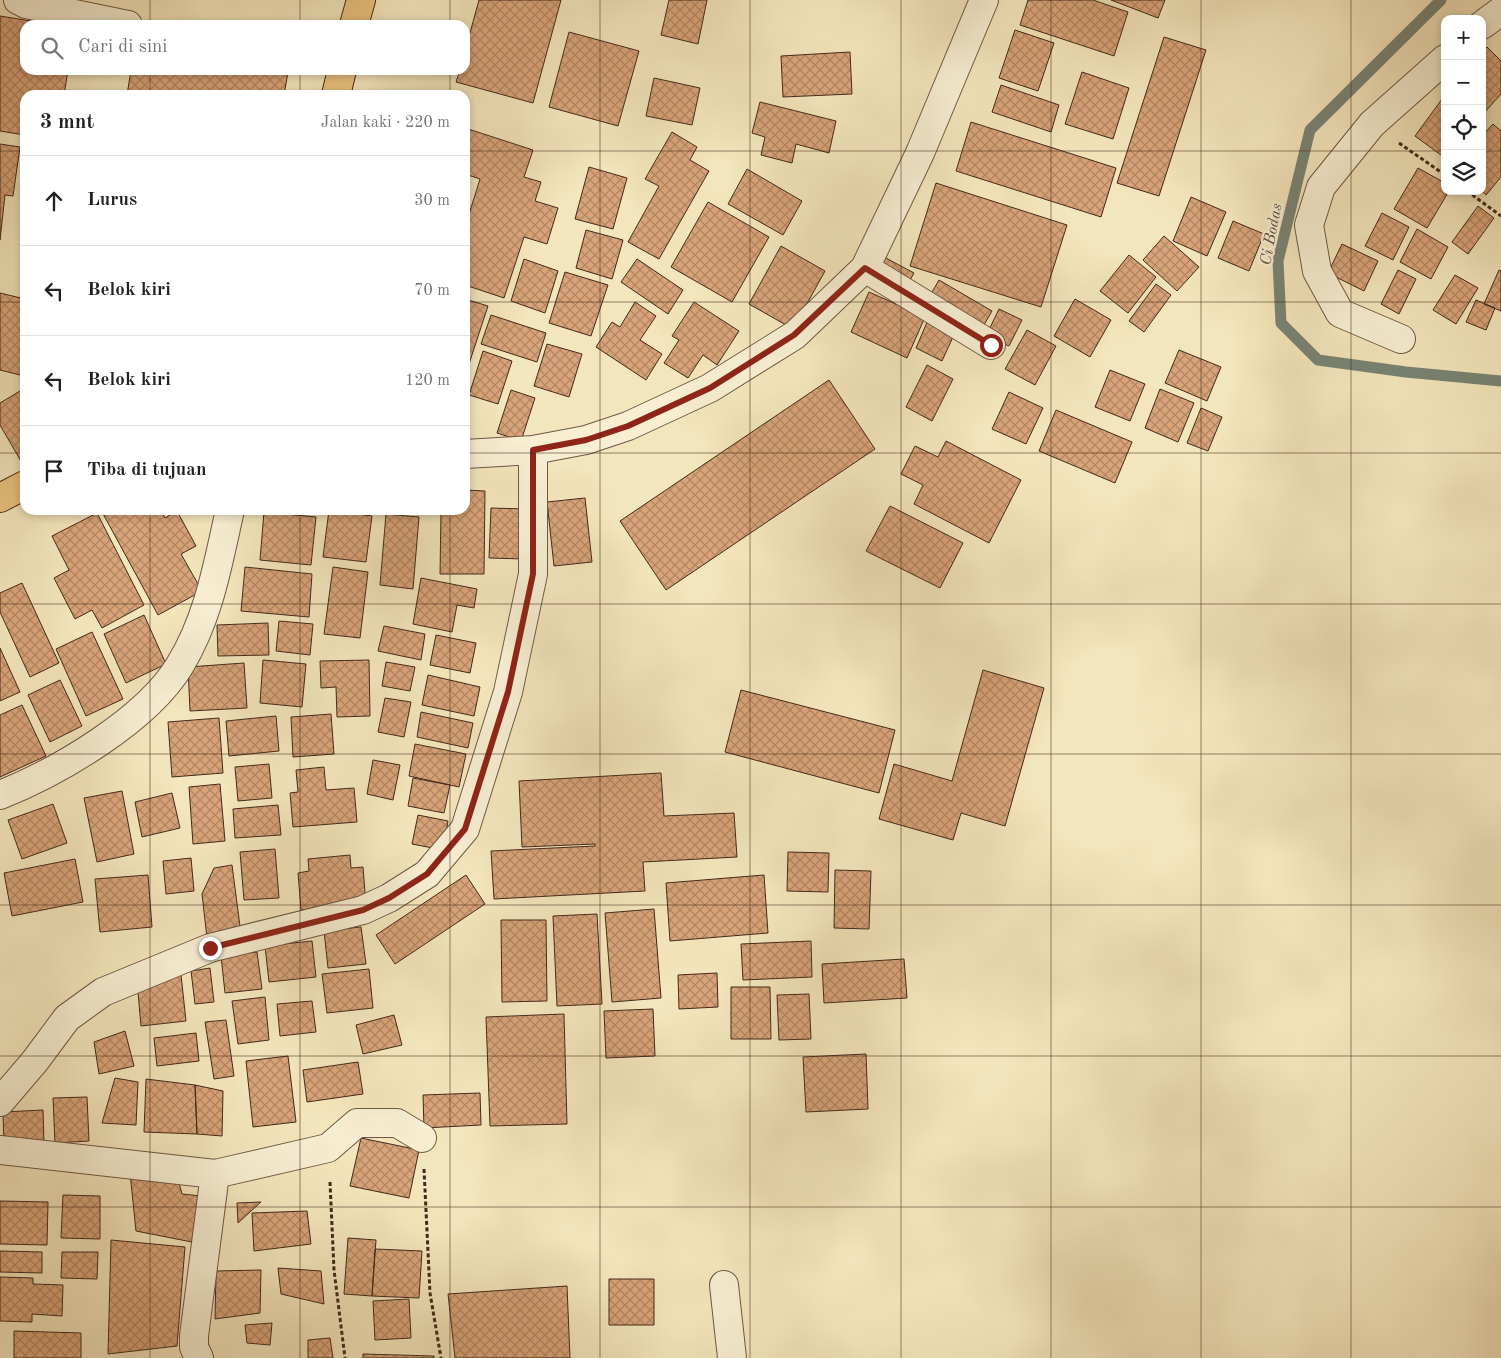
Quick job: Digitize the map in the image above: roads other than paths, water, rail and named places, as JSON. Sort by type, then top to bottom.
[{"type":"main road","points":[[355,20],[361,0]]},
{"type":"main road","points":[[337,90],[341,75]]},
{"type":"main road","points":[[0,498],[20,488]]},
{"type":"street","points":[[18,0],[26,4],[104,20]]},
{"type":"street","points":[[470,454],[533,450],[586,440],[628,426],[710,388],[794,335],[865,268],[920,153],[984,0]]},
{"type":"street","points":[[1486,22],[1501,11]]},
{"type":"street","points":[[1401,339],[1340,313],[1317,271],[1309,224],[1321,187],[1372,124],[1444,60]]},
{"type":"street","points":[[865,268],[991,345]]},
{"type":"street","points":[[0,1102],[35,1061],[67,1018],[103,992],[210,948],[363,910],[389,898],[427,874],[465,829],[508,692],[533,574],[533,450]]},
{"type":"street","points":[[0,795],[27,785],[92,748],[144,708],[180,666],[208,606],[229,515]]},
{"type":"street","points":[[0,1150],[215,1174],[328,1148],[357,1123],[397,1123],[422,1138]]},
{"type":"street","points":[[199,1358],[194,1347],[194,1336],[215,1174]]},
{"type":"street","points":[[724,1285],[732,1358]]},
{"type":"waterway","name":"Ci Bodas","points":[[1441,0],[1310,130],[1278,261],[1281,323],[1318,360],[1406,372],[1501,381]]}]
